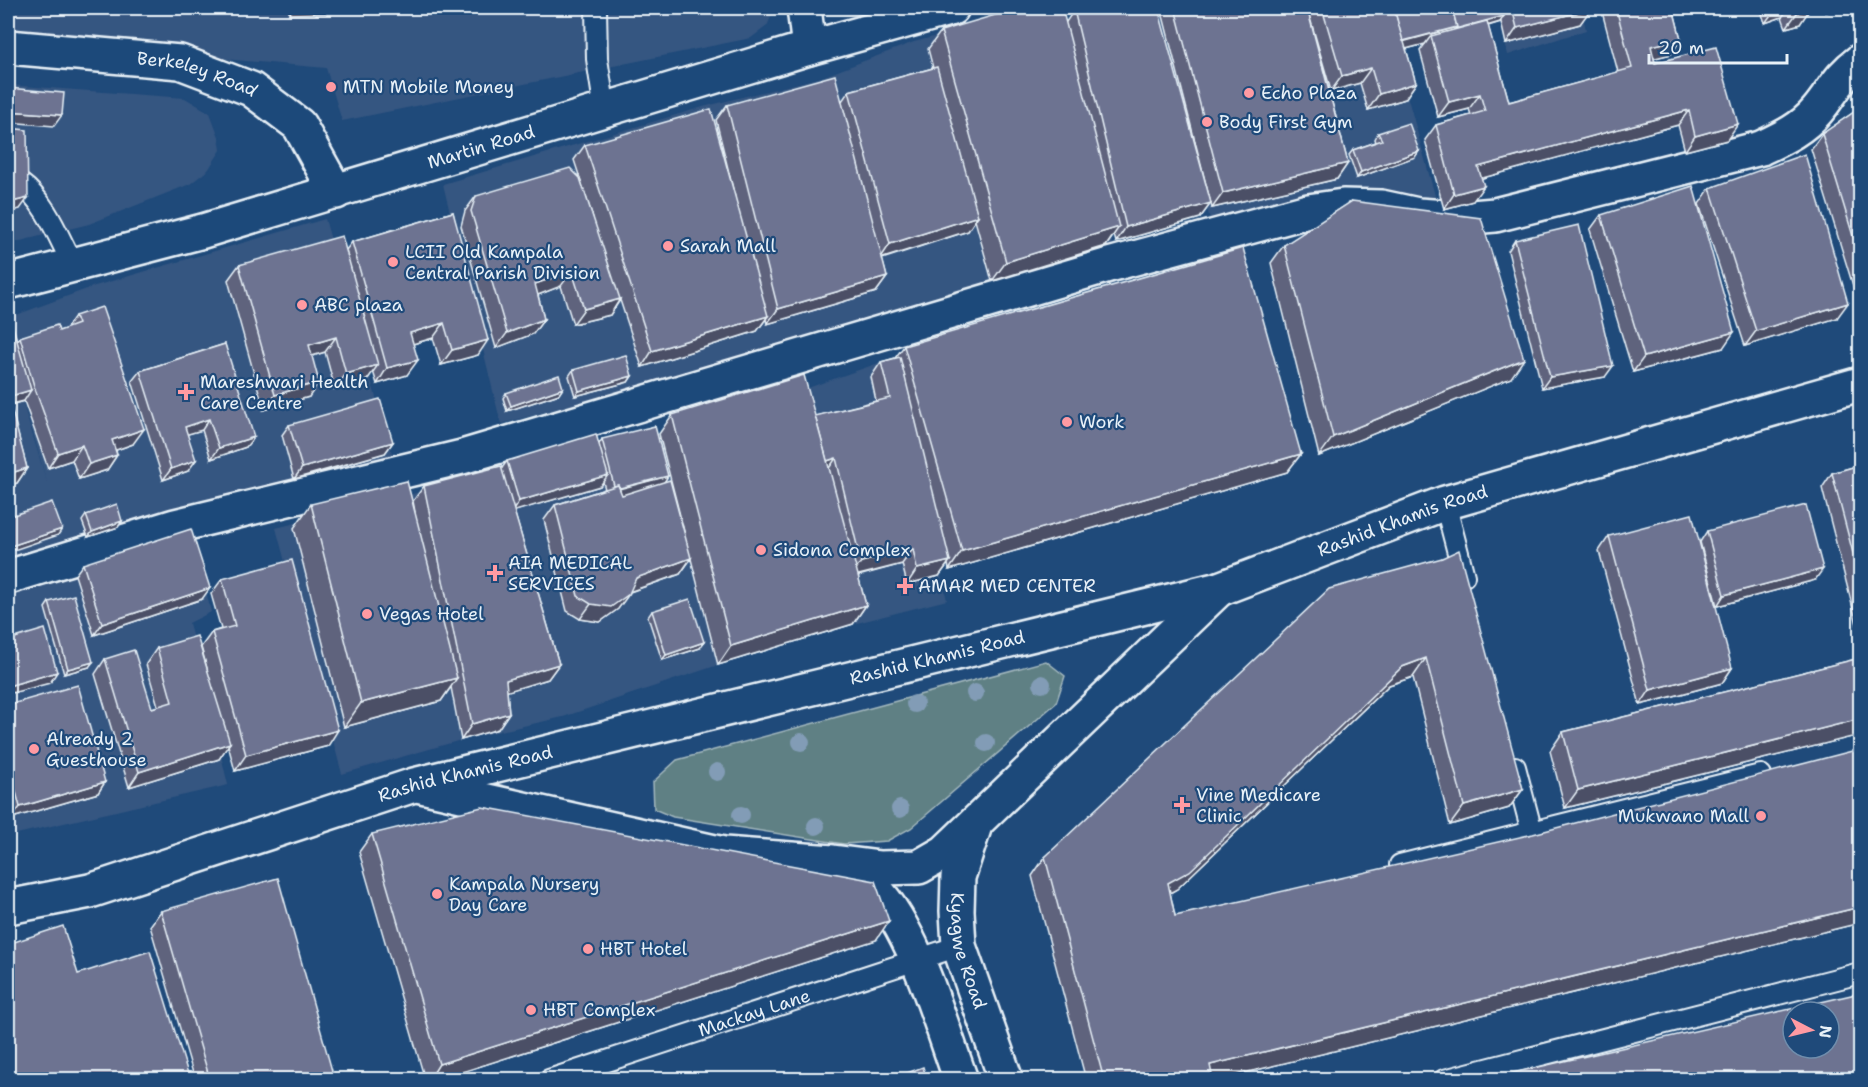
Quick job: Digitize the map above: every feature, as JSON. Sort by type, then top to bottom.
[{"type":"street","points":[[804,8],[809,48]]},
{"type":"street","name":"Martin Road","points":[[8,282],[203,231],[809,48],[952,8]]},
{"type":"street","name":"Berkeley Road","points":[[8,47],[180,62],[251,89],[299,125],[336,192]]},
{"type":"street","points":[[8,577],[175,526],[462,457],[1109,265],[1308,211],[1343,206],[1381,207],[1418,215],[1460,218],[1495,215],[1761,148],[1796,131],[1816,112],[1838,81],[1860,61]]},
{"type":"street","name":"Rashid Khamis Road","points":[[8,907],[90,891],[414,785],[1219,589],[1445,503],[1860,384]]},
{"type":"street","points":[[414,785],[724,854],[880,868],[919,867],[945,852],[1219,589]]},
{"type":"street","name":"Kyagwe Road","points":[[977,821],[958,877],[959,946],[1006,1080]]},
{"type":"street","points":[[833,862],[873,888],[893,912],[917,960],[961,1080]]},
{"type":"lane","points":[[596,8],[597,59],[605,111]]},
{"type":"lane","points":[[20,183],[31,191],[41,204],[73,265]]},
{"type":"lane","points":[[1445,503],[1469,594]]},
{"type":"lane","points":[[1511,753],[1532,832]]},
{"type":"lane","points":[[1384,869],[1781,770]]},
{"type":"lane","name":"Mackay Lane","points":[[549,1080],[959,946]]},
{"type":"lane","points":[[1444,1080],[1860,973]]},
{"type":"shaded area","points":[[8,8],[775,8],[767,26],[751,38],[342,121],[326,68],[8,40]]},
{"type":"shaded area","points":[[1044,8],[1054,8],[1114,250],[762,353],[501,424],[443,184],[703,107],[822,77],[914,42]]},
{"type":"shaded area","points":[[1152,8],[1581,8],[1586,30],[1508,55],[1500,22],[1395,52],[1437,203],[1211,223]]},
{"type":"shaded area","points":[[8,85],[185,98],[210,113],[221,150],[208,170],[190,184],[89,224],[8,244]]},
{"type":"shaded area","points":[[325,219],[393,457],[8,564],[8,353],[47,483],[8,344],[8,318],[95,286]]},
{"type":"shaded area","points":[[887,360],[947,600],[853,624],[791,394]]},
{"type":"shaded area","points":[[659,434],[718,665],[563,717],[461,740],[342,774],[276,528]]},
{"type":"shaded area","points":[[193,537],[211,612],[189,623],[228,785],[8,836],[8,589]]},
{"type":"green space","points":[[1046,661],[1065,676],[1056,703],[911,828],[887,841],[844,844],[673,817],[654,809],[653,782],[677,760]]},
{"type":"building","points":[[1019,8],[1062,8],[1119,227],[1006,262],[941,31]]},
{"type":"building","points":[[1158,8],[1211,203],[1126,227],[1074,10]]},
{"type":"building","name":"Echo Plaza","points":[[1175,8],[1307,8],[1348,163],[1223,193]]},
{"type":"building","points":[[1322,8],[1394,8],[1416,83],[1379,94],[1371,68],[1342,76]]},
{"type":"building","points":[[1394,8],[1452,8],[1457,27],[1403,41]]},
{"type":"building","points":[[1452,8],[1502,8],[1504,16],[1455,29],[1457,27]]},
{"type":"building","points":[[1512,8],[1591,8],[1591,9],[1517,28]]},
{"type":"building","points":[[1616,8],[1673,8],[1681,39],[1651,46],[1655,63],[1716,47],[1738,124],[1695,136],[1689,110],[1478,167],[1484,186],[1454,194],[1436,125],[1485,111],[1480,94],[1449,102],[1431,36],[1487,21],[1509,102],[1632,68]]},
{"type":"building","points":[[1795,8],[1810,8],[1810,9],[1797,13]]},
{"type":"building","points":[[937,67],[978,216],[890,244],[849,91]]},
{"type":"building","points":[[835,75],[887,277],[778,309],[727,105]]},
{"type":"building","points":[[8,88],[64,93],[62,115],[8,111]]},
{"type":"building","points":[[1860,108],[1860,259],[1822,134]]},
{"type":"building","name":"Sarah Mall","points":[[711,109],[768,316],[652,351],[585,145]]},
{"type":"building","points":[[1409,123],[1419,151],[1361,172],[1353,150],[1382,140],[1378,133]]},
{"type":"building","points":[[8,128],[27,130],[28,198],[8,203]]},
{"type":"building","points":[[1805,154],[1848,303],[1756,331],[1710,188]]},
{"type":"building","points":[[570,168],[580,178],[620,299],[584,309],[572,271],[535,284],[544,319],[507,333],[471,211],[476,196]]},
{"type":"building","points":[[1693,186],[1734,332],[1644,357],[1601,215]]},
{"type":"building","points":[[1352,201],[1481,218],[1524,359],[1333,437],[1284,245]]},
{"type":"building","points":[[453,212],[488,340],[452,350],[444,323],[410,333],[418,360],[387,368],[352,242]]},
{"type":"building","points":[[1579,225],[1613,366],[1550,377],[1515,240]]},
{"type":"building","points":[[342,236],[378,365],[346,374],[336,337],[309,345],[319,382],[275,395],[239,265]]},
{"type":"building","points":[[1243,248],[1301,454],[962,551],[904,346]]},
{"type":"building","points":[[102,307],[144,429],[112,440],[117,455],[89,464],[82,445],[58,453],[34,386],[20,337],[57,325],[59,331],[78,324],[75,316]]},
{"type":"building","points":[[10,316],[31,390],[8,397],[8,317]]},
{"type":"building","points":[[225,344],[254,437],[219,448],[209,419],[185,427],[196,460],[171,469],[140,371]]},
{"type":"building","points":[[626,355],[632,376],[579,391],[573,370]]},
{"type":"building","points":[[900,357],[950,561],[917,569],[913,549],[861,562],[836,458],[827,461],[815,416],[890,398],[881,362]]},
{"type":"building","points":[[559,375],[563,388],[511,406],[506,393]]},
{"type":"building","name":"Sidona Complex","points":[[804,375],[866,605],[731,646],[672,415]]},
{"type":"building","points":[[8,395],[27,468],[8,474]]},
{"type":"building","points":[[380,399],[393,442],[302,468],[289,425]]},
{"type":"building","points":[[655,426],[668,476],[620,488],[618,485],[614,486],[602,439]]},
{"type":"building","points":[[596,434],[608,475],[519,501],[507,461]]},
{"type":"building","points":[[1860,465],[1860,580],[1832,473]]},
{"type":"building","points":[[501,466],[559,664],[506,680],[509,713],[472,724],[424,486]]},
{"type":"building","points":[[670,480],[691,558],[636,578],[629,594],[611,607],[591,604],[578,596],[555,505],[618,485],[622,495]]},
{"type":"building","name":"Vegas Hotel","points":[[407,481],[457,678],[361,703],[311,504]]},
{"type":"building","points":[[52,502],[62,529],[8,547],[8,517]]},
{"type":"building","points":[[117,504],[122,521],[92,532],[86,515]]},
{"type":"building","points":[[1806,505],[1823,569],[1724,595],[1707,531]]},
{"type":"building","points":[[1692,514],[1732,668],[1650,690],[1609,536]]},
{"type":"building","points":[[191,529],[210,588],[102,624],[83,564]]},
{"type":"building","name":"Mukwano Mall","points":[[1459,550],[1523,789],[1464,806],[1426,658],[1402,667],[1190,871],[1168,883],[1175,916],[1533,834],[1860,749],[1860,907],[1210,1065],[1213,1080],[1104,1080],[1045,857],[1329,589],[1442,558]]},
{"type":"building","points":[[292,560],[338,730],[246,755],[212,632],[235,626],[222,579]]},
{"type":"building","points":[[74,595],[93,662],[68,669],[49,602]]},
{"type":"building","points":[[690,599],[704,642],[666,655],[652,611]]},
{"type":"building","points":[[45,629],[57,672],[8,686],[8,640]]},
{"type":"building","points":[[197,636],[230,743],[139,772],[105,659],[134,650],[152,708],[172,702],[157,648]]},
{"type":"building","name":"Mukwano Mall","points":[[1860,658],[1860,719],[1578,790],[1563,732]]},
{"type":"building","points":[[78,685],[105,782],[20,807],[8,762],[8,705]]},
{"type":"building","name":"HBT Complex","points":[[482,807],[875,881],[889,921],[439,1064],[372,834]]},
{"type":"building","points":[[278,878],[334,1078],[328,1080],[210,1080],[161,911]]},
{"type":"building","points":[[63,926],[78,974],[150,951],[190,1080],[8,1080],[8,944]]},
{"type":"building","points":[[1860,993],[1860,1079],[1482,1080],[1781,1011],[1781,1060],[1841,1060],[1841,1000],[1830,1000]]},
{"type":"building","points":[[923,1067],[927,1080],[889,1080]]},
{"type":"place","name":"MTN Mobile Money","points":[[331,87]]},
{"type":"place","name":"Echo Plaza","points":[[1249,93]]},
{"type":"place","name":"Body First Gym","points":[[1207,122]]},
{"type":"place","name":"Sarah Mall","points":[[668,246]]},
{"type":"place","name":"LCII Old Kampala Central Parish Division","points":[[393,262]]},
{"type":"place","name":"ABC plaza","points":[[302,305]]},
{"type":"place","name":"Mareshwari Health Care Centre","points":[[186,392]]},
{"type":"place","name":"Work","points":[[1067,422]]},
{"type":"place","name":"Sidona Complex","points":[[761,550]]},
{"type":"place","name":"AIA MEDICAL SERVICES","points":[[495,573]]},
{"type":"place","name":"AMAR MED CENTER","points":[[905,586]]},
{"type":"place","name":"Vegas Hotel","points":[[367,614]]},
{"type":"place","name":"Already 2 Guesthouse","points":[[34,749]]},
{"type":"place","name":"Vine Medicare Clinic","points":[[1182,805]]},
{"type":"place","name":"Mukwano Mall","points":[[1761,816]]},
{"type":"place","name":"Kampala Nursery Day Care","points":[[437,894]]},
{"type":"place","name":"HBT Hotel","points":[[588,949]]},
{"type":"place","name":"HBT Complex","points":[[531,1010]]}]
